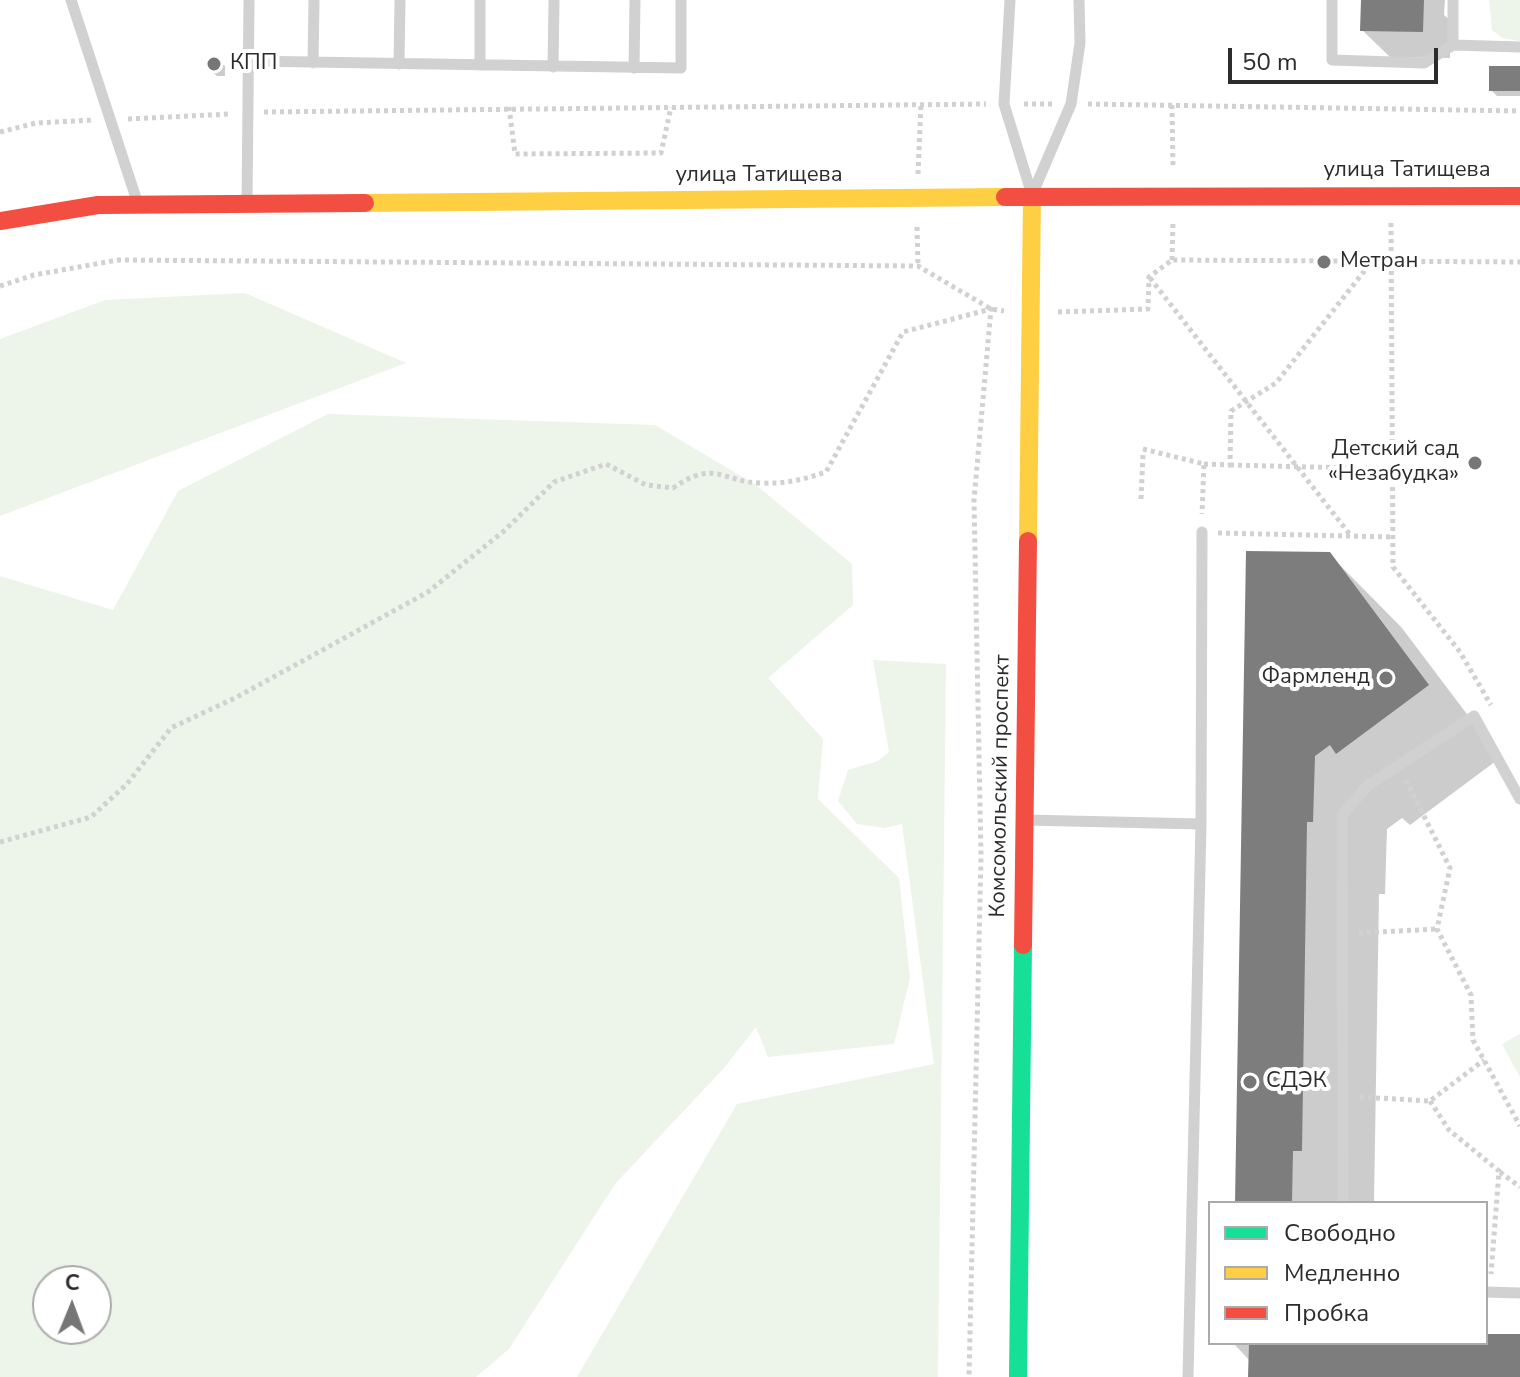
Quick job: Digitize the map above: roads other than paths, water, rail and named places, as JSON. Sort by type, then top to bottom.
[{"type":"street","name":"улица Татищева","points":[[0,221],[98,205],[139,204],[1032,196],[1520,196]]},
{"type":"street","name":"Комсомольский проспект","points":[[1018,1377],[1032,196]]},
{"type":"lane","points":[[71,0],[139,204]]},
{"type":"lane","points":[[247,204],[249,0]]},
{"type":"lane","points":[[313,63],[314,0]]},
{"type":"lane","points":[[399,64],[400,0]]},
{"type":"lane","points":[[480,0],[480,65]]},
{"type":"lane","points":[[553,67],[554,0]]},
{"type":"lane","points":[[634,68],[635,0]]},
{"type":"lane","points":[[248,61],[681,68],[681,0]]},
{"type":"lane","points":[[1010,0],[1004,104],[1032,196]]},
{"type":"lane","points":[[1032,196],[1071,104],[1080,43],[1079,0]]},
{"type":"lane","points":[[1332,0],[1332,60],[1424,63],[1453,45],[1520,47]]},
{"type":"lane","points":[[1453,0],[1453,45]]},
{"type":"lane","points":[[1188,1377],[1201,824],[1202,532]]},
{"type":"lane","points":[[1343,1201],[1342,815],[1367,786],[1474,716],[1520,799]]},
{"type":"lane","points":[[1025,820],[1201,824]]},
{"type":"lane","points":[[1488,1292],[1520,1293]]},
{"type":"place","name":"КПП","points":[[214,64]]},
{"type":"place","name":"Метран","points":[[1324,262]]},
{"type":"place","name":"Детский сад «Незабудка»","points":[[1475,463]]},
{"type":"place","name":"Фармленд","points":[[1386,678]]},
{"type":"place","name":"СДЭК","points":[[1250,1082]]}]
